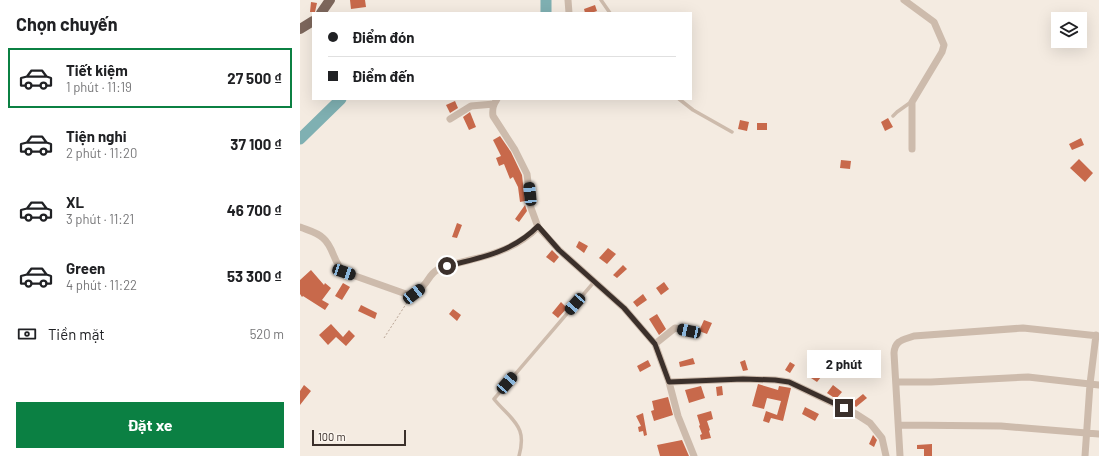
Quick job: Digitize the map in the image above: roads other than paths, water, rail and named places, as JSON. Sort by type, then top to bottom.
[{"type":"main road","points":[[322,12],[330,0]]},
{"type":"main road","points":[[300,29],[312,22]]},
{"type":"street","points":[[568,0],[569,12]]},
{"type":"street","points":[[904,0],[934,22],[944,45],[942,52],[912,102],[912,149]]},
{"type":"street","points":[[450,119],[471,106],[495,101],[492,111],[493,116],[515,150],[526,174],[531,208],[538,226],[559,250],[624,308],[655,344],[669,382],[678,416],[694,456]]},
{"type":"street","points":[[300,227],[323,237],[328,243],[340,269],[344,272],[406,294],[414,294],[422,287],[430,275],[437,270],[499,252],[517,244],[529,236],[538,226]]},
{"type":"street","points":[[655,344],[675,328],[689,331]]},
{"type":"street","points":[[900,456],[894,347],[899,341],[914,336],[1023,328],[1098,335],[1090,384],[1085,456]]},
{"type":"street","points":[[896,382],[938,382],[1028,377],[1099,385]]},
{"type":"street","points":[[669,382],[743,379],[789,382],[856,414],[870,423],[882,438],[886,456]]},
{"type":"street","points":[[899,425],[1001,426],[1099,434]]},
{"type":"lane","points":[[601,0],[609,12]]},
{"type":"lane","points":[[681,100],[693,110],[732,132]]},
{"type":"lane","points":[[893,116],[912,102]]},
{"type":"lane","points":[[519,456],[522,446],[520,430],[514,420],[494,399],[595,282]]},
{"type":"waterway","points":[[546,0],[546,12]]},
{"type":"waterway","points":[[300,139],[340,100]]}]
